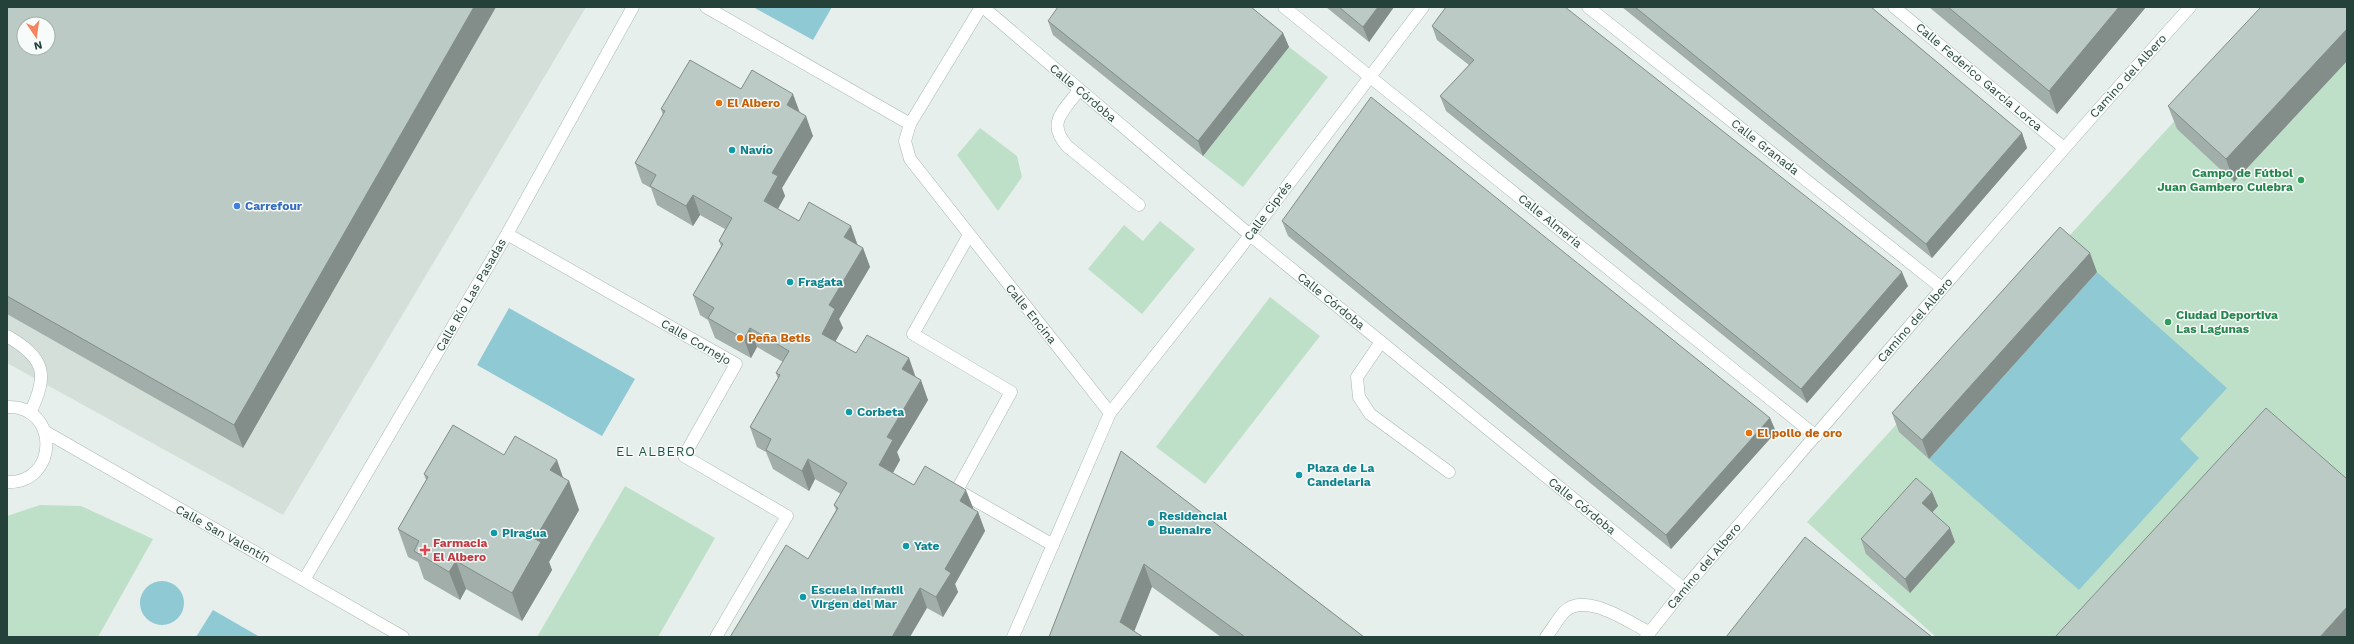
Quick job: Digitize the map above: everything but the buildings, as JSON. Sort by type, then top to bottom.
[{"type":"street","name":"Calle Río Las Pasadas","points":[[304,580],[507,234],[633,7]]},
{"type":"street","points":[[706,7],[910,124]]},
{"type":"street","name":"Calle Encina","points":[[982,7],[910,124],[904,141],[910,158],[969,236],[1110,413]]},
{"type":"street","name":"Calle Córdoba","points":[[982,7],[1250,235],[1684,590]]},
{"type":"street","name":"Calle Almería","points":[[1284,7],[1816,436]]},
{"type":"street","name":"Calle Ciprés","points":[[1110,413],[1250,235],[1422,7]]},
{"type":"street","name":"Calle Granada","points":[[1588,7],[1942,288]]},
{"type":"street","name":"Calle Federico García Lorca","points":[[1894,7],[2064,148]]},
{"type":"street","name":"Camino del Albero","points":[[1647,635],[1942,288],[2190,7]]},
{"type":"street","points":[[1079,90],[1056,122],[1057,135],[1066,146],[1139,205]]},
{"type":"street","name":"Calle Cornejo","points":[[507,234],[736,364],[684,456],[787,516],[716,637]]},
{"type":"street","points":[[969,236],[913,334],[1011,392],[957,490],[1053,545]]},
{"type":"street","points":[[7,336],[24,346],[38,360],[41,377],[40,393],[30,413]]},
{"type":"street","points":[[1380,342],[1358,377],[1359,398],[1370,414],[1449,472]]},
{"type":"street","points":[[7,407],[22,409],[30,413],[42,425],[47,450],[42,463],[35,472],[25,479],[7,482]]},
{"type":"street","points":[[1013,637],[1110,413]]},
{"type":"street","name":"Calle San Valentín","points":[[44,431],[403,637]]},
{"type":"street","points":[[1546,637],[1565,611],[1581,604],[1599,607],[1647,635]]},
{"type":"shaded area","name":"Carrefour","points":[[7,7],[586,7],[283,515],[7,363]]},
{"type":"green space","name":"Ciudad Deportiva Las Lagunas","points":[[2279,7],[2347,7],[2347,637],[1936,637],[1807,522]]},
{"type":"green space","points":[[1289,47],[1328,77],[1243,187],[1203,156]]},
{"type":"green space","points":[[980,128],[1017,156],[1022,177],[998,211],[957,155]]},
{"type":"green space","points":[[1160,221],[1195,249],[1142,314],[1088,269],[1124,225],[1143,241]]},
{"type":"green space","points":[[1270,297],[1320,336],[1205,484],[1156,447]]},
{"type":"green space","points":[[625,486],[715,538],[658,637],[537,637]]},
{"type":"green space","points":[[40,505],[81,506],[153,539],[98,637],[7,637],[7,516]]},
{"type":"water","points":[[753,7],[832,7],[813,40]]},
{"type":"water","points":[[2097,272],[2227,388],[2180,439],[2199,458],[2079,590],[1929,459]]},
{"type":"water","points":[[509,308],[635,379],[602,436],[477,365]]},
{"type":"water","points":[[162,581],[174,585],[180,591],[184,603],[180,615],[174,621],[162,625],[150,621],[144,615],[140,603],[144,591],[150,585]]},
{"type":"water","points":[[213,610],[260,637],[196,637]]},
{"type":"place","name":"El Albero","points":[[719,103]]},
{"type":"place","name":"Navío","points":[[732,150]]},
{"type":"place","name":"Campo de Fútbol Juan Gambero Culebra","points":[[2301,180]]},
{"type":"place","name":"Carrefour","points":[[237,206]]},
{"type":"place","name":"Fragata","points":[[790,282]]},
{"type":"place","name":"Ciudad Deportiva Las Lagunas","points":[[2168,322]]},
{"type":"place","name":"Peña Betis","points":[[740,338]]},
{"type":"place","name":"Corbeta","points":[[849,412]]},
{"type":"place","name":"El pollo de oro","points":[[1749,433]]},
{"type":"place","name":"Plaza de La Candelaria","points":[[1299,475]]},
{"type":"place","name":"Residencial Buenaire","points":[[1151,523]]},
{"type":"place","name":"Piragua","points":[[494,533]]},
{"type":"place","name":"Yate","points":[[906,546]]},
{"type":"place","name":"Farmacia El Albero","points":[[425,550]]},
{"type":"place","name":"Escuela Infantil Virgen del Mar","points":[[803,597]]},
{"type":"district","name":"EL ALBERO","points":[[656,451]]}]
